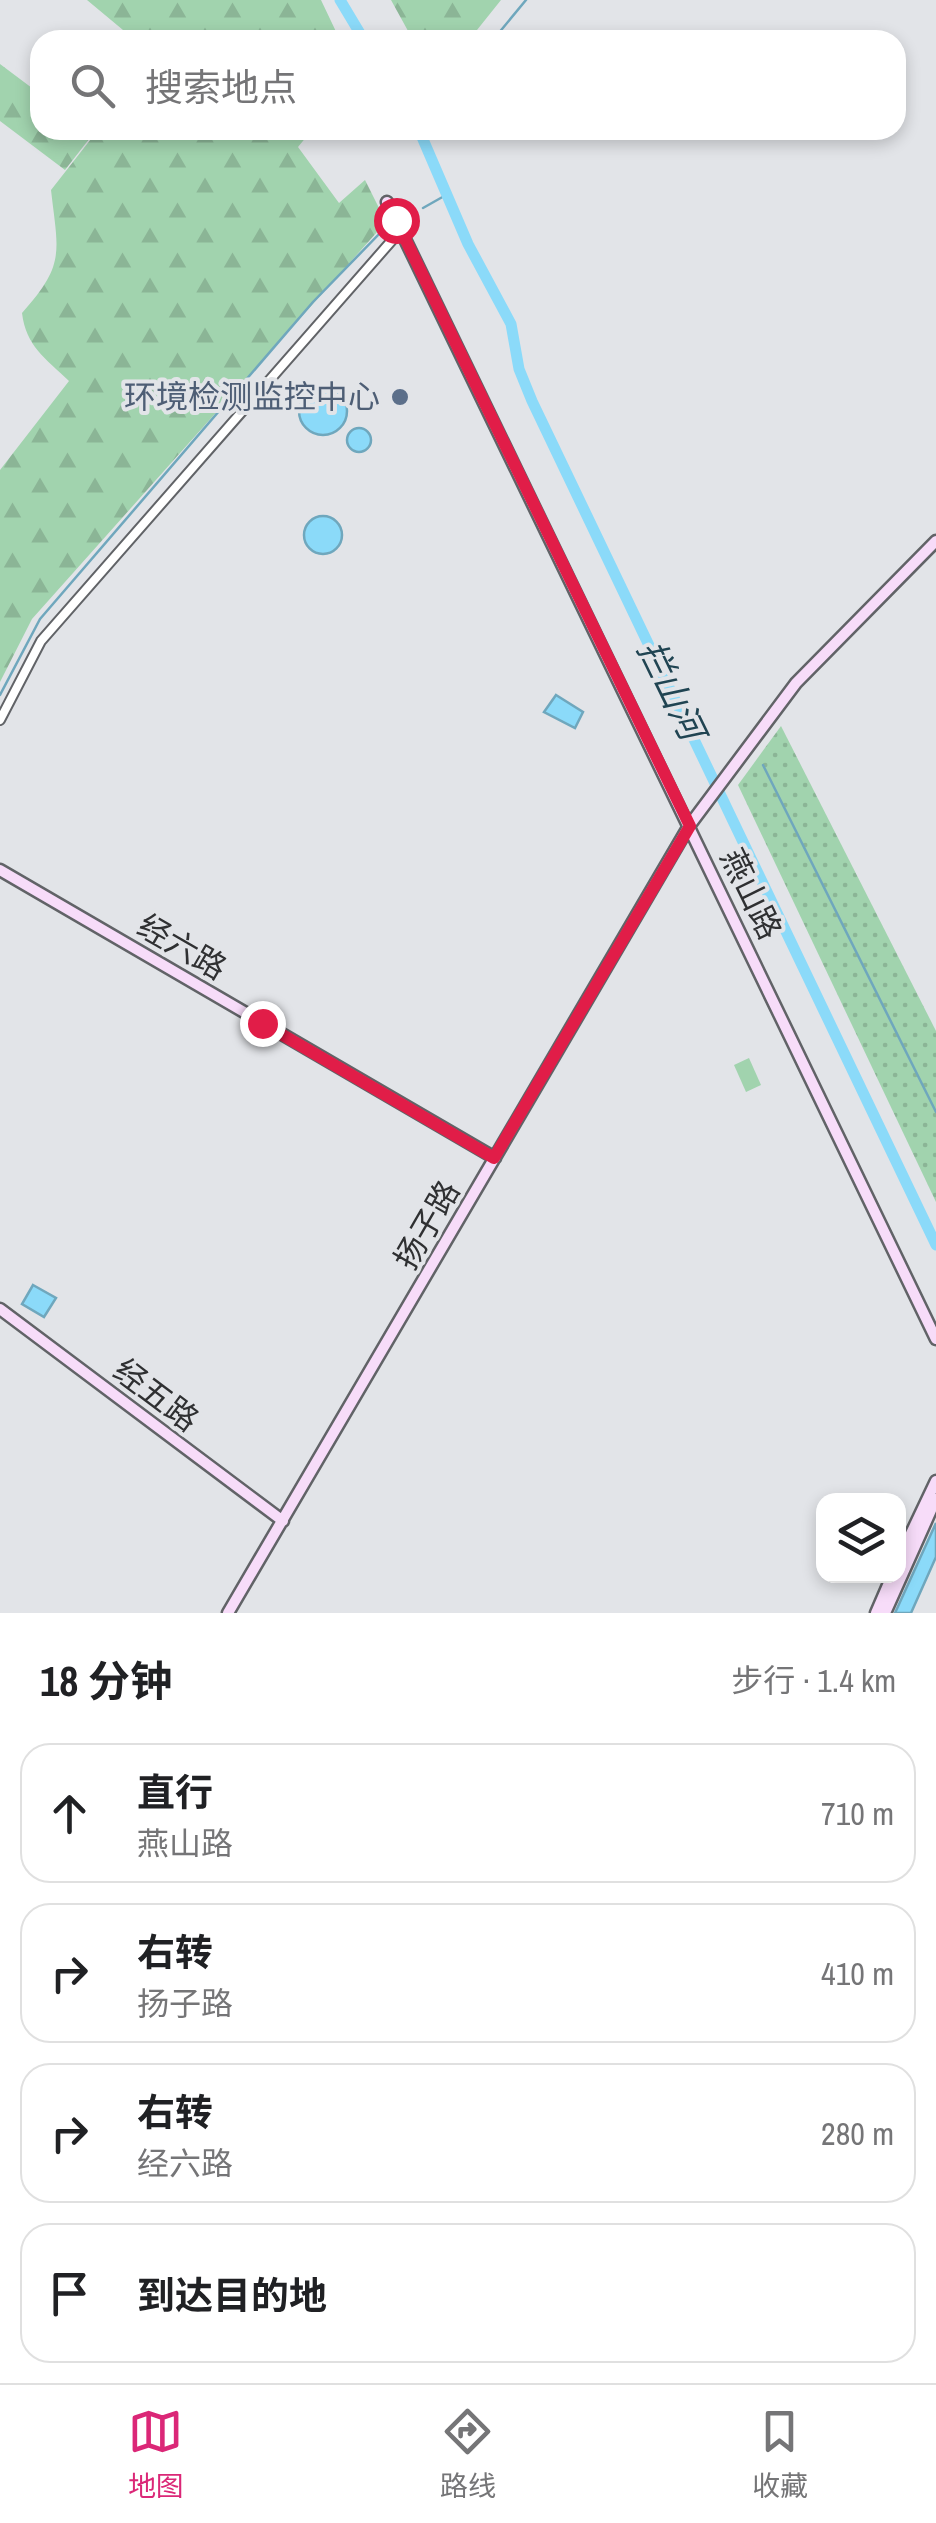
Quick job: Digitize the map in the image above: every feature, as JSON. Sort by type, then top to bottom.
[{"type":"street","name":"燕山路","points":[[388,202],[936,1339]]},
{"type":"street","points":[[0,720],[41,642],[398,225]]},
{"type":"street","name":"扬子路","points":[[228,1613],[690,826],[796,683],[936,541]]},
{"type":"street","name":"经六路","points":[[0,870],[494,1158]]},
{"type":"street","name":"经五路","points":[[0,1309],[283,1522]]},
{"type":"street","points":[[906,1544],[936,1482]]},
{"type":"street","points":[[885,1613],[936,1499]]},
{"type":"street","points":[[876,1613],[889,1583]]},
{"type":"green space","points":[[87,0],[321,0],[335,30],[123,30]]},
{"type":"green space","points":[[391,0],[501,0],[477,30],[408,30]]},
{"type":"green space","points":[[0,64],[30,86],[30,140],[88,140],[65,170],[0,121]]},
{"type":"green space","points":[[90,140],[304,140],[298,147],[339,203],[365,180],[386,222],[32,619],[0,682],[0,470],[69,381],[32,343],[22,313],[46,282],[56,256],[51,190]]},
{"type":"green space","points":[[781,726],[936,1031],[936,1202],[738,785]]},
{"type":"green space","points":[[749,1058],[761,1085],[746,1092],[734,1065]]},
{"type":"water","points":[[323,387],[340,394],[347,411],[340,428],[323,435],[306,428],[299,411],[306,394]]},
{"type":"water","points":[[359,428],[371,440],[359,452],[347,440]]},
{"type":"water","points":[[323,516],[337,521],[342,535],[337,549],[323,554],[309,549],[304,535],[309,521]]},
{"type":"water","points":[[556,695],[583,712],[575,728],[544,712]]},
{"type":"water","points":[[33,1285],[56,1298],[44,1317],[22,1304]]},
{"type":"water","points":[[936,1523],[936,1557],[911,1613],[895,1613]]},
{"type":"waterway","name":"拦山河","points":[[340,0],[358,30]]},
{"type":"waterway","points":[[501,30],[526,0]]},
{"type":"waterway","name":"拦山河","points":[[423,140],[468,244],[511,324],[519,369],[532,401],[936,1245]]},
{"type":"waterway","points":[[423,208],[446,195]]},
{"type":"waterway","points":[[0,695],[40,619],[313,302],[382,231],[395,224]]},
{"type":"waterway","points":[[763,765],[936,1112]]},
{"type":"place","name":"环境检测监控中心","points":[[400,397]]},
{"type":"route","points":[[262,1023],[494,1158],[690,826],[396,220]]}]
